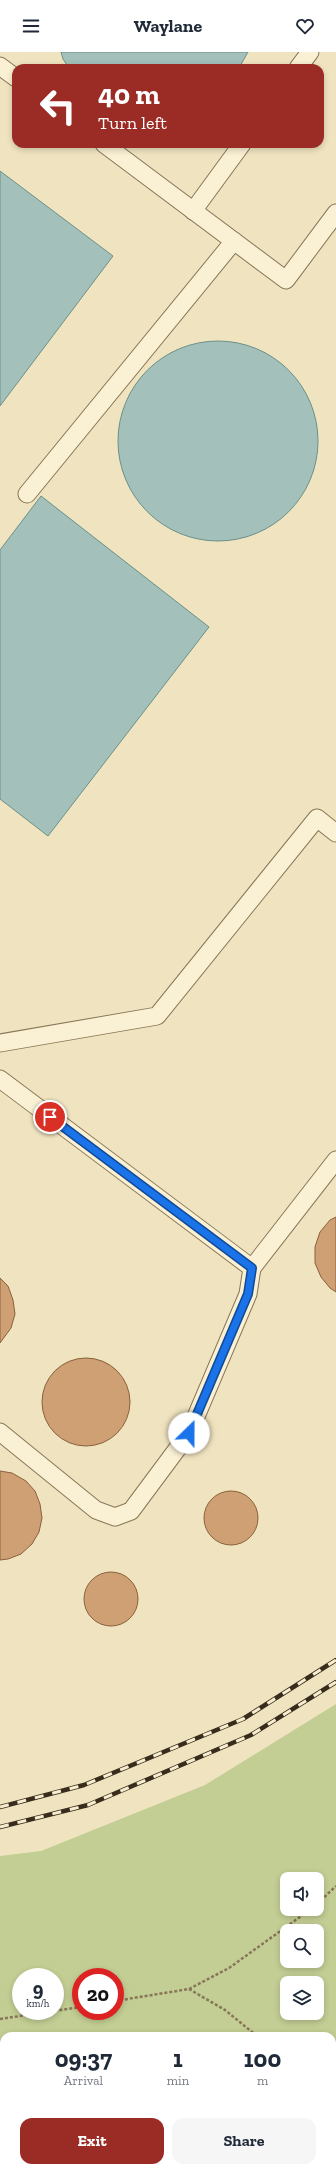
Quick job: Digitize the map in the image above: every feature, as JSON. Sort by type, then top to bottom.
[{"type":"lane","points":[[301,64],[310,52]]},
{"type":"lane","points":[[0,66],[12,75]]},
{"type":"lane","points":[[109,148],[286,280],[336,213]]},
{"type":"lane","points":[[193,210],[239,148]]},
{"type":"lane","points":[[26,494],[234,241]]},
{"type":"lane","points":[[0,1043],[157,1016],[317,818],[336,833]]},
{"type":"lane","points":[[0,1079],[252,1268]]},
{"type":"lane","points":[[0,1432],[96,1510],[115,1517],[131,1511],[189,1433],[248,1294],[252,1268],[336,1160]]},
{"type":"path","points":[[324,1897],[336,1886]]},
{"type":"path","points":[[124,2000],[189,1989],[229,1968],[301,1916]]},
{"type":"path","points":[[189,1989],[225,2010],[252,2032]]},
{"type":"path","points":[[0,2019],[72,2008]]},
{"type":"green space","points":[[336,1704],[336,2032],[0,2032],[0,1856],[41,1851],[205,1785]]},
{"type":"water","points":[[61,52],[248,52],[241,64],[66,64]]},
{"type":"water","points":[[0,171],[113,256],[0,406]]},
{"type":"water","points":[[208,341],[228,341],[256,348],[274,358],[289,370],[301,385],[311,403],[318,431],[318,451],[311,479],[301,497],[289,512],[274,524],[256,534],[228,541],[208,541],[180,534],[162,524],[141,505],[125,479],[122,470],[118,451],[118,431],[125,403],[135,385],[154,364],[180,348],[189,345]]},
{"type":"water","points":[[41,496],[209,627],[48,836],[0,799],[0,550]]},
{"type":"building","points":[[336,1217],[336,1292],[330,1288],[321,1277],[315,1263],[315,1247],[320,1232],[330,1220]]},
{"type":"building","points":[[0,1278],[8,1286],[13,1300],[15,1314],[11,1328],[0,1343]]},
{"type":"building","points":[[86,1358],[103,1361],[111,1365],[123,1377],[127,1385],[130,1402],[127,1419],[123,1427],[111,1439],[103,1443],[86,1446],[69,1443],[61,1439],[49,1427],[45,1419],[42,1402],[45,1385],[49,1377],[61,1365],[69,1361]]},
{"type":"building","points":[[0,1471],[12,1473],[26,1481],[35,1491],[40,1504],[42,1518],[39,1532],[32,1544],[21,1554],[8,1559],[0,1560]]},
{"type":"building","points":[[226,1491],[236,1491],[246,1495],[254,1503],[258,1513],[258,1523],[254,1533],[246,1541],[236,1545],[226,1545],[216,1541],[208,1533],[204,1523],[204,1513],[208,1503],[216,1495]]},
{"type":"building","points":[[106,1572],[116,1572],[126,1576],[134,1584],[138,1594],[138,1604],[134,1614],[126,1622],[116,1626],[106,1626],[96,1622],[88,1614],[84,1604],[84,1594],[88,1584],[96,1576]]},
{"type":"railway","points":[[0,1807],[84,1785],[243,1719],[336,1660]]},
{"type":"railway","points":[[0,1827],[88,1805],[251,1735],[336,1682]]},
{"type":"route","points":[[50,1117],[252,1268],[248,1294],[189,1433]]}]
